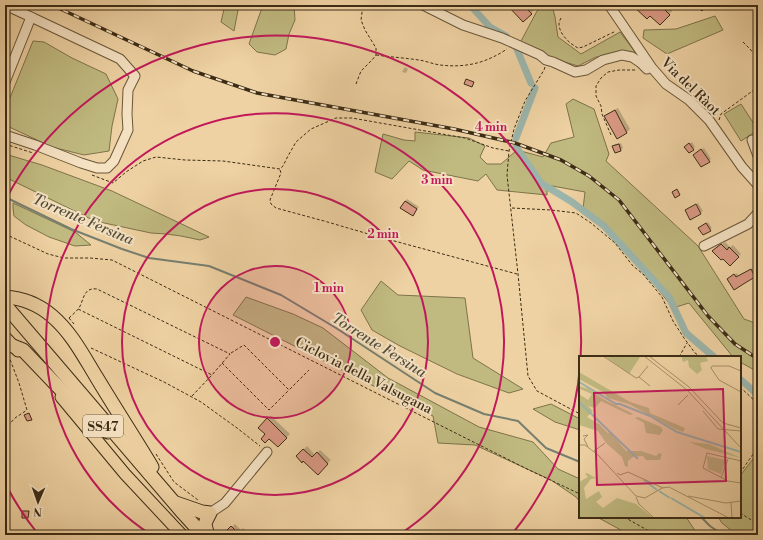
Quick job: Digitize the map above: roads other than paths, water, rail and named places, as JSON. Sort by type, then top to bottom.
[{"type":"highway","points":[[5,297],[21,299],[36,305],[52,316],[69,334],[173,502],[202,512],[206,508]]},
{"type":"highway","name":"SS47","points":[[8,313],[203,535]]},
{"type":"highway","name":"SS47","points":[[8,313],[197,535]]},
{"type":"highway","points":[[8,345],[23,350],[89,420],[108,432]]},
{"type":"highway","points":[[206,508],[205,528],[208,535]]},
{"type":"main road","points":[[8,345],[24,355],[101,446],[182,535]]},
{"type":"street","points":[[5,5],[120,59],[135,76],[128,90],[128,130],[114,161],[106,168],[97,168],[5,135]]},
{"type":"street","points":[[423,5],[462,25],[502,38],[540,55],[546,60],[575,72],[586,70],[603,60],[622,55],[632,57],[642,63],[647,69]]},
{"type":"street","name":"Via del Ràot","points":[[609,5],[652,68],[666,84],[690,100],[709,120],[742,167],[758,185]]},
{"type":"street","points":[[5,82],[31,17]]},
{"type":"street","points":[[752,140],[758,156]]},
{"type":"street","points":[[704,246],[748,224],[758,213]]},
{"type":"street","points":[[206,508],[225,503],[267,452]]},
{"type":"waterway","points":[[470,5],[490,27],[506,36]]},
{"type":"waterway","points":[[516,47],[531,83]]},
{"type":"waterway","points":[[516,138],[535,88]]},
{"type":"waterway","points":[[516,147],[541,183],[572,202],[604,226],[669,297],[686,333],[713,356]]},
{"type":"waterway","name":"Torrente Fersina","points":[[5,197],[71,229],[122,249],[149,258],[209,266],[281,295],[336,328],[435,393],[484,414],[518,421],[546,448],[579,462]]},
{"type":"waterway","points":[[741,380],[758,395]]},
{"type":"waterway","name":"Torrente Fersina","points":[[702,518],[723,535]]},
{"type":"railway","points":[[52,5],[193,71],[257,93],[454,129],[515,143],[561,160],[589,176],[619,200],[708,316],[735,344],[758,359]]}]
